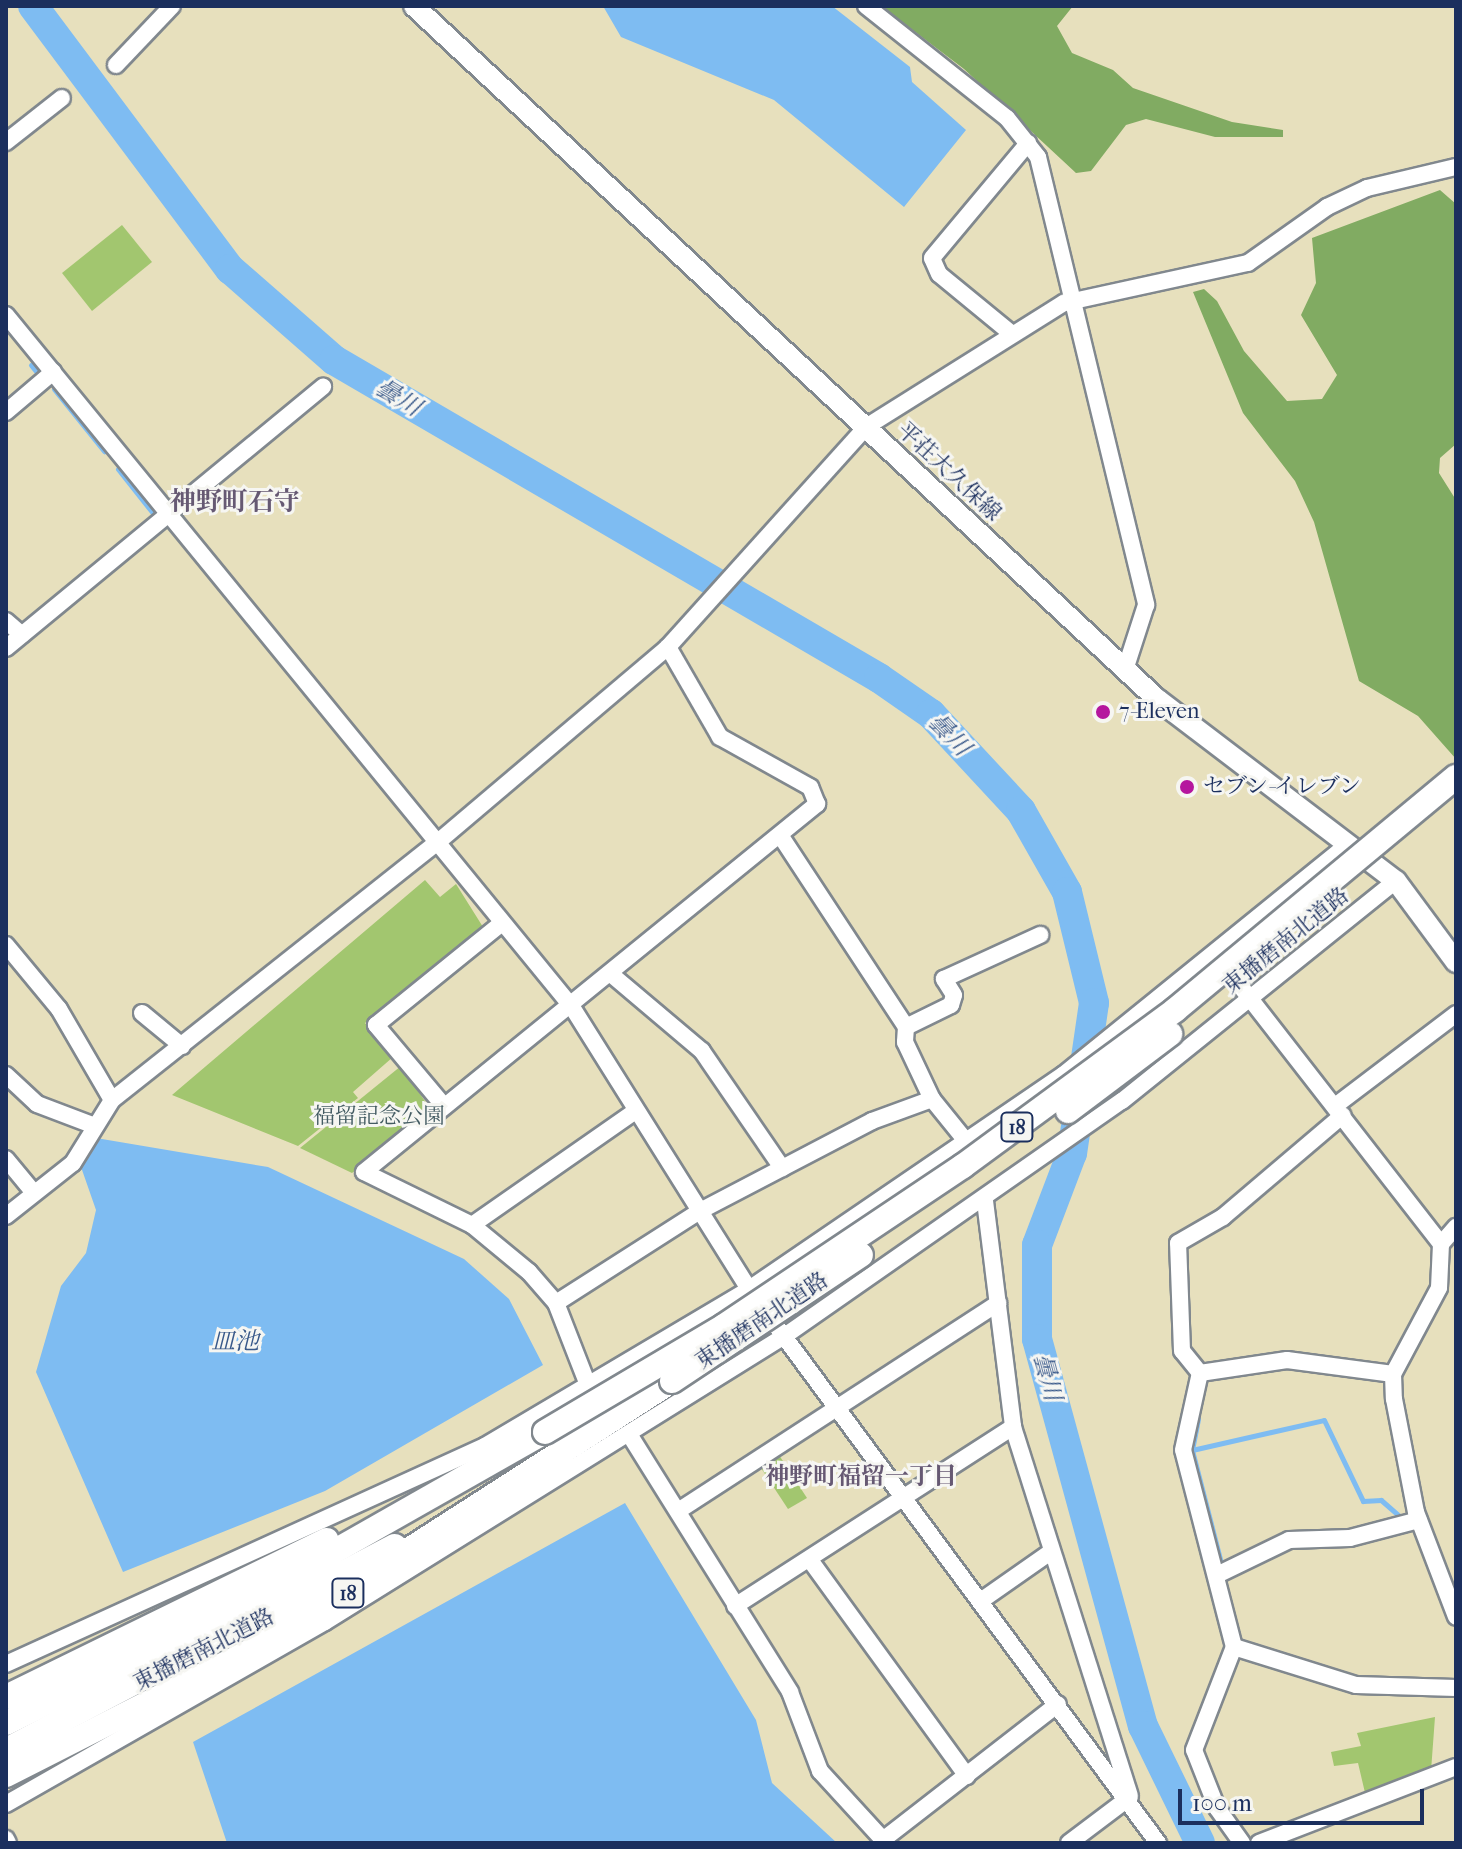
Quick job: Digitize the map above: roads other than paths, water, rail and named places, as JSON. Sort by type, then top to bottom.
[{"type":"highway","name":"東播磨南北道路","points":[[6,1723],[246,1602],[724,1326],[1000,1139],[1187,1000],[1456,777]]},
{"type":"highway","name":"東播磨南北道路","points":[[6,1750],[246,1629],[672,1381],[1099,1089],[1456,799]]},
{"type":"highway","name":"18","points":[[6,1775],[256,1648],[672,1381]]},
{"type":"highway","name":"18","points":[[6,1697],[545,1432]]},
{"type":"main road","name":"平荘大久保線","points":[[414,6],[1125,670],[1268,789],[1396,881],[1456,962]]},
{"type":"street","points":[[116,65],[172,6]]},
{"type":"street","points":[[866,6],[1028,143],[1048,181],[1146,605],[1125,670]]},
{"type":"street","points":[[6,142],[62,98]]},
{"type":"street","points":[[1012,334],[939,274],[932,258],[1028,143]]},
{"type":"street","points":[[6,1216],[73,1163],[112,1100],[438,842],[668,647],[866,427],[1064,303],[1248,263],[1327,207],[1367,188],[1456,167]]},
{"type":"street","points":[[6,315],[166,515],[572,1007],[634,1112],[749,1289],[1130,1797],[1158,1843]]},
{"type":"street","points":[[6,412],[53,372]]},
{"type":"street","points":[[6,648],[323,387]]},
{"type":"street","points":[[6,621],[22,635]]},
{"type":"street","points":[[588,1385],[556,1303],[472,1225],[364,1172],[612,975],[817,804],[817,796],[720,737],[668,647]]},
{"type":"street","points":[[780,835],[906,1027],[905,1042],[932,1099],[966,1141]]},
{"type":"street","points":[[6,1664],[376,1500],[588,1385],[749,1289],[1063,1075],[1130,1025],[1348,844]]},
{"type":"street","points":[[6,1804],[325,1622],[786,1335],[985,1201],[1122,1101],[1252,1001],[1396,881]]},
{"type":"street","points":[[444,1106],[376,1025],[502,923]]},
{"type":"street","points":[[906,1027],[951,1005],[954,995],[944,979],[1040,935]]},
{"type":"street","points":[[6,945],[59,1009],[112,1100]]},
{"type":"street","points":[[1216,955],[1441,1244]]},
{"type":"street","points":[[612,975],[702,1051],[782,1168]]},
{"type":"street","points":[[142,1013],[182,1046]]},
{"type":"street","points":[[1200,1373],[1182,1351],[1179,1240],[1223,1217],[1339,1110],[1456,1014]]},
{"type":"street","points":[[6,1075],[37,1104],[95,1126]]},
{"type":"street","points":[[556,1303],[700,1211],[782,1168],[932,1099]]},
{"type":"street","points":[[472,1225],[634,1112]]},
{"type":"street","points":[[6,1159],[34,1193]]},
{"type":"street","points":[[985,1201],[1013,1427],[1130,1797]]},
{"type":"street","points":[[1456,1227],[1441,1244],[1439,1288],[1393,1374],[1419,1520],[1456,1617]]},
{"type":"street","points":[[678,1511],[835,1405],[998,1303]]},
{"type":"street","points":[[1200,1373],[1287,1360],[1393,1374]]},
{"type":"street","points":[[1200,1373],[1183,1450],[1219,1574],[1234,1647],[1194,1750],[1217,1808],[1242,1843]]},
{"type":"street","points":[[735,1606],[1013,1427]]},
{"type":"street","points":[[629,1434],[790,1692],[820,1771],[885,1841],[1058,1704]]},
{"type":"street","points":[[1219,1574],[1289,1540],[1350,1538],[1419,1520]]},
{"type":"street","points":[[982,1600],[1052,1551]]},
{"type":"street","points":[[810,1560],[967,1776]]},
{"type":"street","points":[[1234,1647],[1356,1685],[1456,1688]]},
{"type":"street","points":[[1259,1843],[1456,1767]]},
{"type":"street","points":[[1069,1843],[1130,1797]]},
{"type":"water","points":[[603,6],[832,6],[910,67],[912,82],[966,130],[904,207],[774,100],[621,37]]},
{"type":"water","name":"皿池","points":[[96,1138],[268,1167],[464,1259],[509,1299],[543,1365],[325,1491],[123,1572],[36,1372],[61,1286],[86,1253],[96,1210],[81,1167]]},
{"type":"water","points":[[625,1503],[756,1720],[772,1783],[837,1843],[227,1843],[193,1742]]},
{"type":"waterway","name":"曇川","points":[[33,6],[230,269],[334,360],[879,678],[931,714],[1021,811],[1067,892],[1094,1003],[1072,1153],[1037,1245],[1037,1339],[1143,1726],[1200,1843]]},
{"type":"waterway","points":[[31,365],[40,376]]},
{"type":"waterway","points":[[54,389],[104,451]]},
{"type":"waterway","points":[[118,469],[156,517]]},
{"type":"waterway","points":[[29,618],[57,595]]},
{"type":"waterway","points":[[1198,1419],[1192,1450],[1221,1563]]},
{"type":"waterway","points":[[1192,1450],[1324,1420],[1363,1501],[1381,1500],[1403,1519]]},
{"type":"place","name":"7-Eleven","points":[[1103,712]]},
{"type":"place","name":"セブン-イレブン","points":[[1187,787]]},
{"type":"district","name":"神野町石守","points":[[235,502]]},
{"type":"district","name":"神野町福留一丁目","points":[[861,1477]]},
{"type":"park label","name":"福留記念公園","points":[[379,1117]]}]
